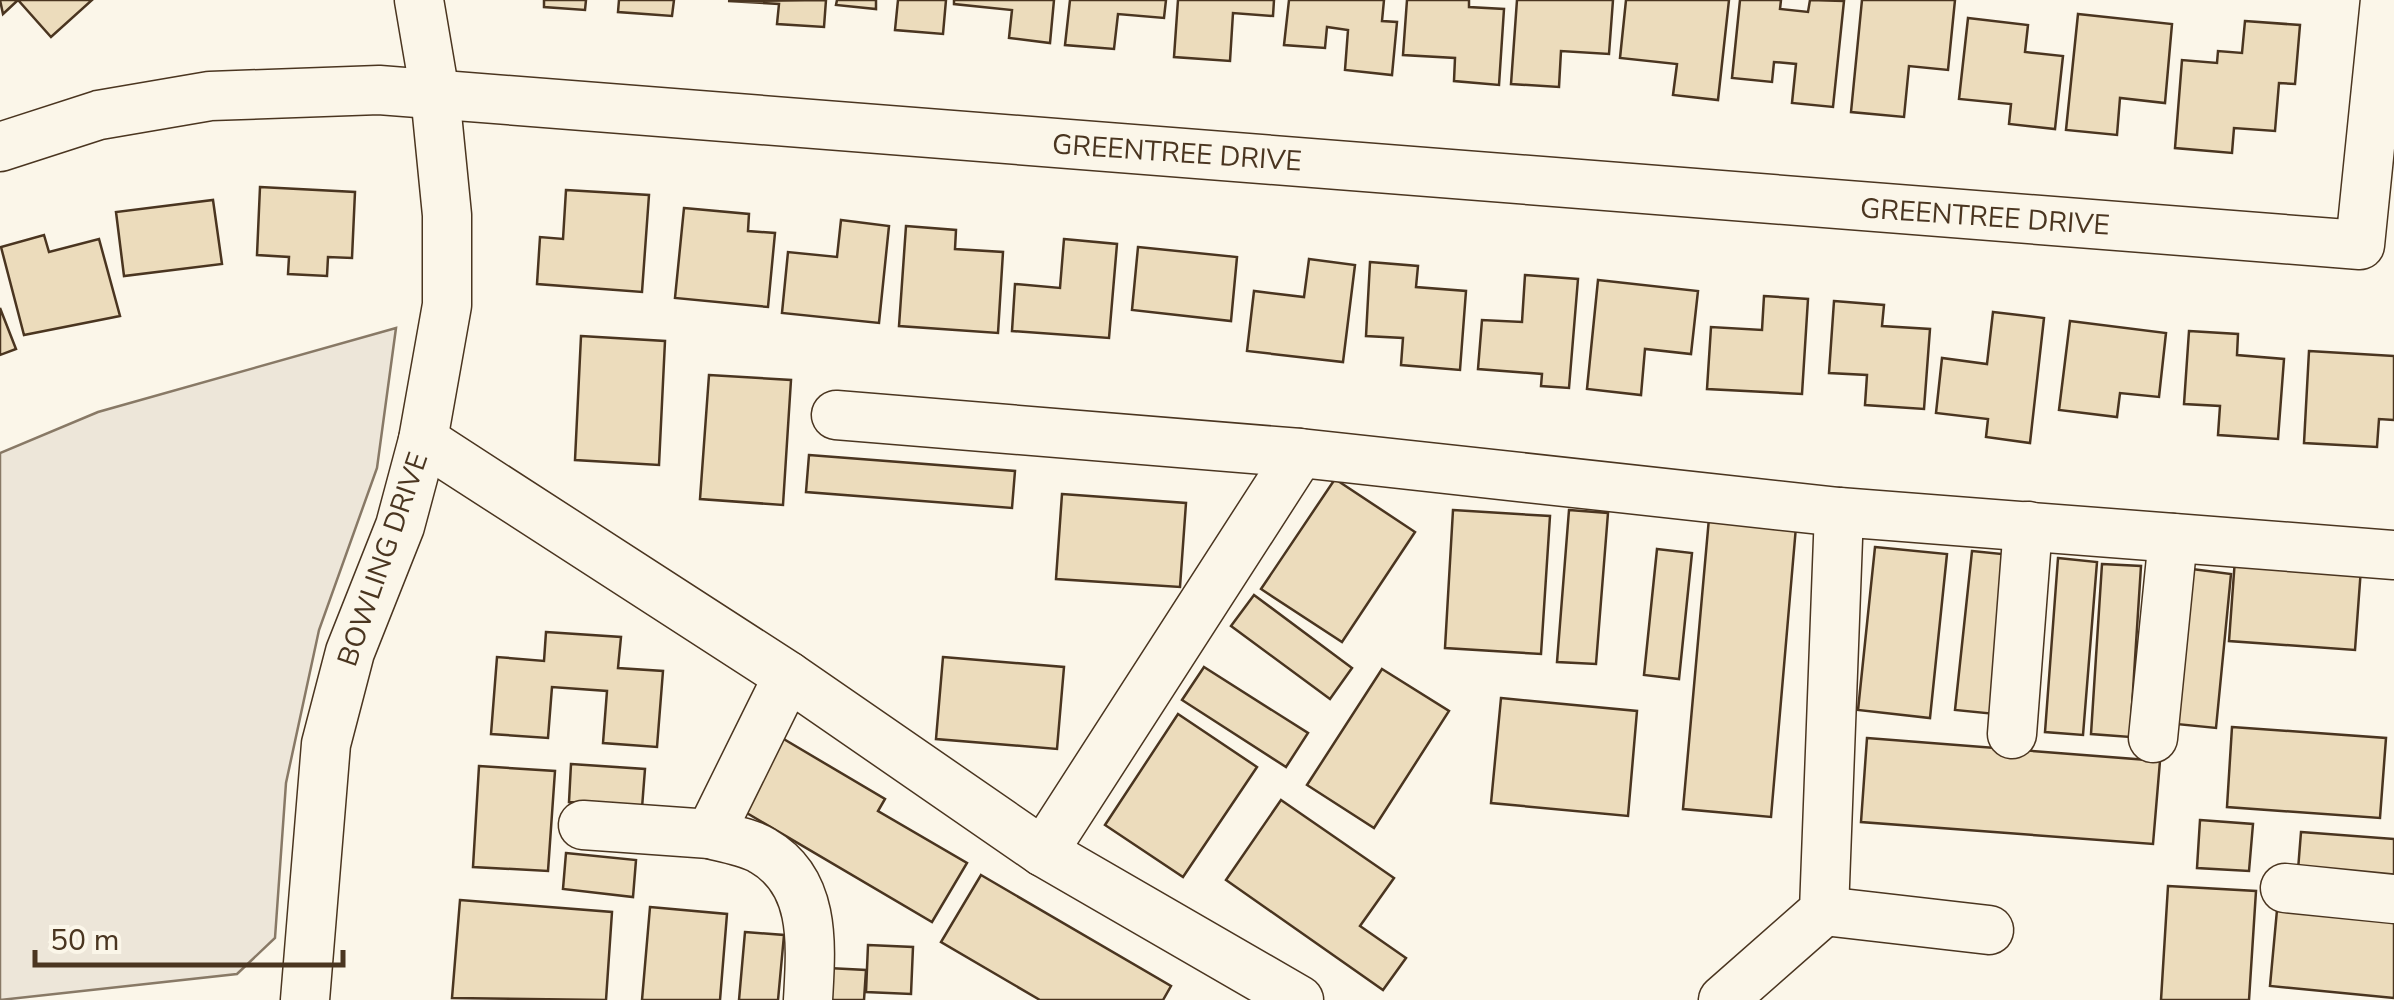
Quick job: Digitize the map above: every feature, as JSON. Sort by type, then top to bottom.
[{"type":"street","name":"BOWLING DRIVE","points":[[305,1000],[332,713],[350,652],[400,526],[423,440],[447,305],[447,215],[436,94],[419,0]]},
{"type":"street","name":"GREENTREE DRIVE","points":[[0,147],[99,115],[210,96],[322,89],[436,94],[2360,245],[2385,0]]},
{"type":"street","points":[[836,415],[1300,453],[1838,512],[2394,555]]},
{"type":"street","points":[[423,440],[788,676],[1043,852],[1299,1000]]},
{"type":"street","points":[[1043,852],[1300,453]]},
{"type":"street","points":[[1724,1000],[1824,911],[1838,512]]},
{"type":"street","points":[[2012,734],[2028,526]]},
{"type":"street","points":[[2153,738],[2173,538]]},
{"type":"street","points":[[710,834],[788,676]]},
{"type":"street","points":[[583,825],[710,834],[764,851],[800,886],[812,934],[808,1000]]},
{"type":"street","points":[[2285,888],[2394,900]]},
{"type":"street","points":[[1824,911],[1989,930]]},
{"type":"shaded area","points":[[396,328],[377,468],[319,630],[286,783],[275,938],[237,974],[0,1000],[0,453],[98,412]]},
{"type":"building","points":[[0,0],[18,0],[3,14]]},
{"type":"building","points":[[18,0],[92,0],[51,37]]},
{"type":"building","points":[[544,0],[586,0],[585,10],[544,7]]},
{"type":"building","points":[[619,0],[674,0],[672,16],[618,12]]},
{"type":"building","points":[[826,0],[824,27],[777,24],[779,4],[728,1]]},
{"type":"building","points":[[837,0],[876,0],[876,9],[836,5]]},
{"type":"building","points":[[898,0],[946,0],[943,34],[895,30]]},
{"type":"building","points":[[954,0],[1054,0],[1050,43],[1009,38],[1012,10],[954,4]]},
{"type":"building","points":[[1070,0],[1166,0],[1164,18],[1118,14],[1114,49],[1065,45]]},
{"type":"building","points":[[1178,0],[1274,0],[1273,16],[1233,13],[1230,61],[1174,57]]},
{"type":"building","points":[[1289,0],[1384,0],[1382,21],[1397,22],[1392,75],[1345,70],[1348,30],[1327,27],[1325,48],[1284,45]]},
{"type":"building","points":[[1407,0],[1469,0],[1469,7],[1504,9],[1499,85],[1454,81],[1455,58],[1403,55]]},
{"type":"building","points":[[1517,0],[1613,0],[1609,54],[1561,51],[1559,87],[1511,84]]},
{"type":"building","points":[[1626,0],[1729,0],[1718,100],[1673,95],[1677,64],[1620,58]]},
{"type":"building","points":[[1740,0],[1781,0],[1780,9],[1808,12],[1810,0],[1844,1],[1833,107],[1792,103],[1796,64],[1774,62],[1772,82],[1732,78]]},
{"type":"building","points":[[1862,0],[1955,0],[1948,70],[1909,66],[1904,117],[1851,112]]},
{"type":"building","points":[[2078,14],[2172,24],[2165,103],[2120,98],[2117,135],[2066,130]]},
{"type":"building","points":[[1968,18],[2028,25],[2025,52],[2063,56],[2055,129],[2009,124],[2011,104],[1959,99]]},
{"type":"building","points":[[2245,21],[2300,25],[2295,84],[2279,83],[2275,131],[2234,128],[2232,153],[2175,148],[2182,60],[2217,63],[2218,51],[2242,53]]},
{"type":"building","points":[[260,187],[355,192],[352,258],[328,257],[327,276],[288,274],[289,257],[257,255]]},
{"type":"building","points":[[566,190],[649,195],[642,292],[537,284],[540,237],[563,239]]},
{"type":"building","points":[[213,200],[222,264],[124,276],[116,212]]},
{"type":"building","points":[[684,208],[749,214],[748,231],[775,233],[768,307],[675,298]]},
{"type":"building","points":[[841,220],[889,226],[879,323],[782,313],[788,252],[837,257]]},
{"type":"building","points":[[906,226],[956,230],[955,249],[1003,252],[998,333],[899,326]]},
{"type":"building","points":[[44,235],[49,252],[99,239],[120,316],[24,335],[1,247]]},
{"type":"building","points":[[1064,239],[1117,244],[1109,338],[1012,331],[1015,284],[1060,288]]},
{"type":"building","points":[[1138,247],[1237,257],[1231,321],[1132,310]]},
{"type":"building","points":[[1309,259],[1355,265],[1343,362],[1247,351],[1254,291],[1304,297]]},
{"type":"building","points":[[1370,262],[1418,266],[1416,287],[1466,291],[1460,370],[1401,365],[1403,338],[1366,336]]},
{"type":"building","points":[[1525,275],[1578,279],[1569,388],[1541,386],[1542,374],[1478,369],[1482,320],[1522,322]]},
{"type":"building","points":[[1598,280],[1698,291],[1691,354],[1645,349],[1641,395],[1587,389]]},
{"type":"building","points":[[1764,296],[1808,299],[1802,394],[1707,389],[1711,327],[1762,330]]},
{"type":"building","points":[[1834,301],[1884,305],[1882,326],[1930,329],[1924,409],[1865,405],[1867,375],[1829,373]]},
{"type":"building","points":[[0,308],[16,349],[0,355]]},
{"type":"building","points":[[1993,312],[2044,318],[2030,443],[1986,437],[1988,419],[1936,413],[1942,358],[1987,364]]},
{"type":"building","points":[[2070,321],[2166,333],[2159,397],[2120,393],[2117,417],[2059,410]]},
{"type":"building","points":[[2189,331],[2238,334],[2237,355],[2284,359],[2278,439],[2218,435],[2220,406],[2184,404]]},
{"type":"building","points":[[581,336],[665,341],[659,465],[575,460]]},
{"type":"building","points":[[2309,351],[2394,356],[2394,420],[2379,419],[2377,447],[2304,443]]},
{"type":"building","points":[[709,375],[791,380],[783,505],[700,499]]},
{"type":"building","points":[[809,455],[1015,471],[1012,508],[806,492]]},
{"type":"building","points":[[1335,479],[1415,532],[1342,642],[1261,589]]},
{"type":"building","points":[[1062,494],[1186,503],[1180,587],[1056,579]]},
{"type":"building","points":[[1710,507],[1797,515],[1771,817],[1683,809]]},
{"type":"building","points":[[1453,510],[1550,516],[1541,654],[1445,648]]},
{"type":"building","points":[[1569,510],[1608,513],[1596,664],[1557,662]]},
{"type":"building","points":[[1875,547],[1947,554],[1930,718],[1858,710]]},
{"type":"building","points":[[1657,549],[1692,553],[1679,679],[1644,675]]},
{"type":"building","points":[[1972,551],[2012,555],[1995,714],[1955,710]]},
{"type":"building","points":[[2058,558],[2097,562],[2083,735],[2045,732]]},
{"type":"building","points":[[2235,559],[2361,568],[2355,650],[2229,641]]},
{"type":"building","points":[[2102,564],[2141,566],[2130,737],[2091,734]]},
{"type":"building","points":[[2192,569],[2231,574],[2216,728],[2176,724]]},
{"type":"building","points":[[1254,595],[1352,668],[1330,699],[1231,626]]},
{"type":"building","points":[[546,632],[621,637],[618,668],[663,671],[657,747],[603,743],[607,691],[552,687],[548,738],[491,734],[497,657],[544,661]]},
{"type":"building","points":[[943,657],[1064,667],[1057,749],[936,739]]},
{"type":"building","points":[[1204,667],[1308,733],[1286,767],[1182,700]]},
{"type":"building","points":[[1382,669],[1449,711],[1374,828],[1307,785]]},
{"type":"building","points":[[1501,698],[1637,711],[1628,816],[1491,803]]},
{"type":"building","points":[[1178,714],[1257,767],[1183,877],[1105,825]]},
{"type":"building","points":[[2232,727],[2386,738],[2380,818],[2227,807]]},
{"type":"building","points":[[782,738],[885,799],[878,811],[967,863],[932,922],[740,809]]},
{"type":"building","points":[[1867,738],[2160,761],[2153,844],[1861,822]]},
{"type":"building","points":[[571,764],[645,769],[642,808],[569,802]]},
{"type":"building","points":[[479,766],[555,771],[548,871],[473,867]]},
{"type":"building","points":[[1281,800],[1394,878],[1360,926],[1406,958],[1383,990],[1226,880]]},
{"type":"building","points":[[2200,820],[2253,824],[2249,871],[2197,868]]},
{"type":"building","points":[[2301,832],[2394,839],[2394,877],[2298,870]]},
{"type":"building","points":[[566,853],[636,860],[633,897],[563,889]]},
{"type":"building","points":[[981,875],[1171,986],[1163,1000],[1040,1000],[941,942]]},
{"type":"building","points":[[2168,886],[2256,891],[2249,1000],[2161,1000]]},
{"type":"building","points":[[460,900],[612,912],[606,1000],[452,998]]},
{"type":"building","points":[[650,907],[727,914],[720,1000],[642,1000]]},
{"type":"building","points":[[2277,910],[2394,921],[2394,998],[2270,986]]},
{"type":"building","points":[[745,932],[784,935],[778,1000],[739,1000]]},
{"type":"building","points":[[868,945],[913,947],[911,994],[866,992]]},
{"type":"building","points":[[828,968],[866,970],[864,1000],[826,1000]]}]
